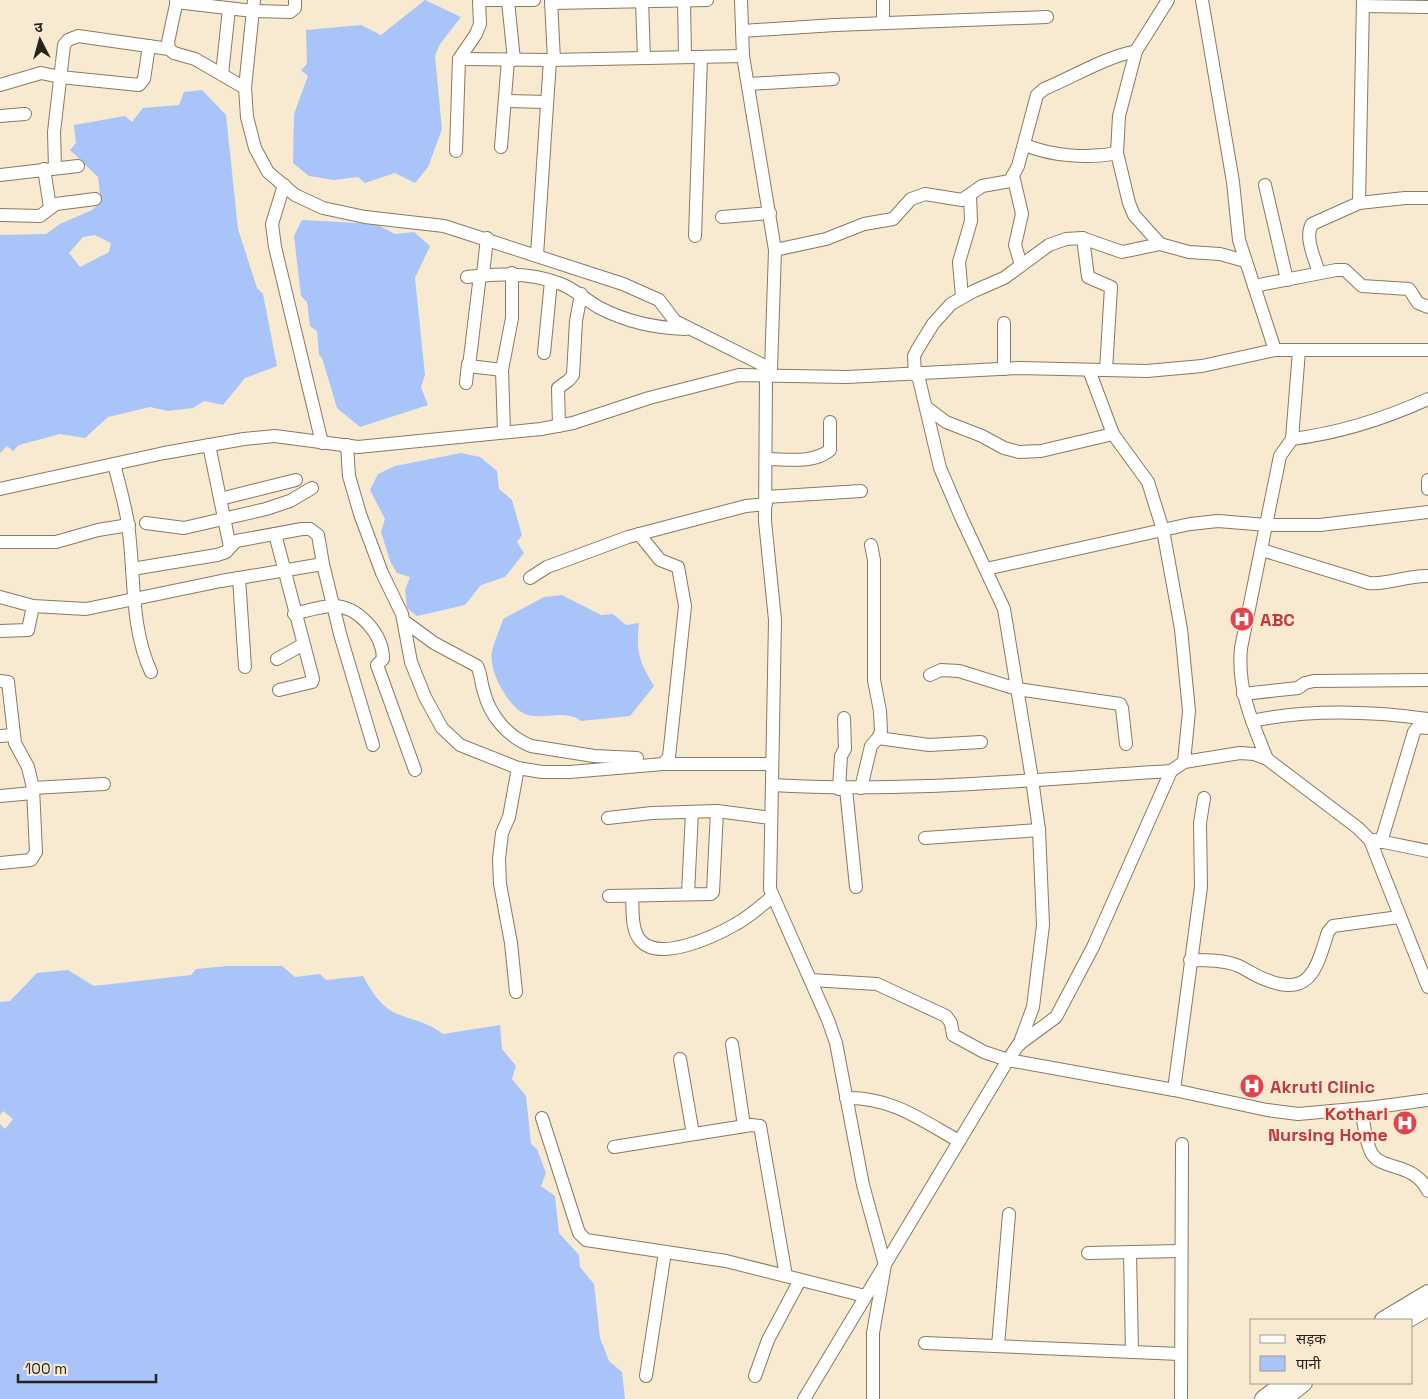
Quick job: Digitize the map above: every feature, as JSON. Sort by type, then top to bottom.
[{"type":"main road","points":[[1385,1319],[1428,1293]]},
{"type":"main road","points":[[1409,1319],[1428,1308]]},
{"type":"main road","points":[[1263,1399],[1283,1384]]},
{"type":"main road","points":[[1284,1399],[1303,1384]]},
{"type":"street","points":[[169,49],[168,42],[176,1],[206,3],[229,8],[254,6],[290,12],[293,11],[295,0]]},
{"type":"street","points":[[456,151],[459,60],[480,24],[478,0]]},
{"type":"street","points":[[484,0],[534,0]]},
{"type":"street","points":[[684,0],[685,57]]},
{"type":"street","points":[[537,255],[547,102],[552,60],[551,1],[706,0]]},
{"type":"street","points":[[741,0],[744,56],[775,250],[768,372],[766,460],[766,501],[775,620],[770,889],[811,980],[836,1043],[863,1185],[885,1266],[873,1333],[874,1399]]},
{"type":"street","points":[[883,0],[883,23]]},
{"type":"street","points":[[1160,244],[1134,215],[1117,153],[1119,116],[1136,51],[1168,0]]},
{"type":"street","points":[[1202,0],[1232,182],[1239,240],[1275,350]]},
{"type":"street","points":[[501,148],[511,60],[508,1]]},
{"type":"street","points":[[642,1],[644,58]]},
{"type":"street","points":[[1359,203],[1363,3],[1428,7]]},
{"type":"street","points":[[254,6],[245,88],[247,117],[255,148],[268,172],[295,195],[323,208],[365,217],[444,226],[487,238],[623,284],[659,300],[665,305],[675,321],[768,372]]},
{"type":"street","points":[[222,74],[229,8]]},
{"type":"street","points":[[742,31],[883,23],[1047,17]]},
{"type":"street","points":[[50,208],[49,169],[64,45],[74,37],[169,49],[222,74],[245,88]]},
{"type":"street","points":[[0,85],[34,74],[48,73],[60,77],[139,85],[144,79],[149,46]]},
{"type":"street","points":[[775,250],[826,239],[864,224],[893,218],[911,200],[925,194],[962,200],[982,186],[1010,181],[1025,145],[1037,95],[1044,89],[1118,55],[1136,51]]},
{"type":"street","points":[[459,60],[744,56]]},
{"type":"street","points":[[695,236],[701,57]]},
{"type":"street","points":[[749,84],[833,79]]},
{"type":"street","points":[[505,100],[547,102]]},
{"type":"street","points":[[0,116],[25,114]]},
{"type":"street","points":[[1025,145],[1036,149],[1089,156],[1117,153]]},
{"type":"street","points":[[0,175],[78,166]]},
{"type":"street","points":[[1013,175],[1021,208],[1019,233],[1015,245],[1021,265]]},
{"type":"street","points":[[1265,184],[1287,280]]},
{"type":"street","points":[[284,185],[272,224],[275,247],[322,443]]},
{"type":"street","points":[[962,297],[958,262],[970,221],[970,196]]},
{"type":"street","points":[[1319,274],[1309,238],[1309,230],[1312,224],[1359,203],[1405,198],[1428,198]]},
{"type":"street","points":[[0,215],[40,216],[56,204],[95,199]]},
{"type":"street","points":[[722,217],[770,213]]},
{"type":"street","points":[[466,383],[477,275],[487,238]]},
{"type":"street","points":[[804,1399],[1018,1045],[1033,1007],[1043,925],[1039,830],[1004,609],[940,468],[926,407],[916,375],[914,356],[922,340],[942,312],[962,297],[1004,278],[1049,245],[1066,239],[1083,238],[1118,252],[1160,244],[1190,252],[1220,254],[1245,261]]},
{"type":"street","points":[[1083,238],[1088,277],[1111,287],[1106,370]]},
{"type":"street","points":[[1254,286],[1345,270],[1362,286],[1409,289],[1418,302],[1428,307]]},
{"type":"street","points":[[477,275],[512,273],[560,283],[581,294],[600,308],[630,320],[657,328],[690,329]]},
{"type":"street","points":[[504,432],[502,370],[512,318],[512,273]]},
{"type":"street","points":[[544,353],[552,281]]},
{"type":"street","points":[[559,426],[558,388],[573,375],[577,313],[581,294]]},
{"type":"street","points":[[1004,323],[1004,369]]},
{"type":"street","points":[[0,489],[209,445],[275,436],[358,446],[559,426],[713,380],[768,372],[828,378],[1004,369],[1175,370],[1275,350],[1428,350]]},
{"type":"street","points":[[1267,760],[1243,694],[1239,668],[1241,648],[1280,456],[1292,439],[1299,351]]},
{"type":"street","points":[[468,364],[470,368],[502,370]]},
{"type":"street","points":[[1089,370],[1113,434],[1148,482],[1163,530],[1181,629],[1189,711],[1184,762]]},
{"type":"street","points":[[1292,439],[1354,428],[1396,414],[1428,399]]},
{"type":"street","points":[[926,407],[946,422],[982,436],[1004,448],[1019,452],[1059,448],[1113,434]]},
{"type":"street","points":[[766,460],[814,459],[823,455],[830,450],[830,422]]},
{"type":"street","points":[[209,445],[230,547]]},
{"type":"street","points":[[347,445],[349,476],[360,514],[382,573],[404,621],[411,662],[425,697],[442,728],[460,745],[518,768],[542,772],[570,772],[666,760]]},
{"type":"street","points":[[114,464],[128,525],[143,655],[151,672]]},
{"type":"street","points":[[220,499],[296,480]]},
{"type":"street","points":[[1428,480],[1428,489]]},
{"type":"street","points":[[146,523],[184,528],[266,508],[290,500],[312,488]]},
{"type":"street","points":[[530,578],[548,567],[639,534],[766,501],[861,491]]},
{"type":"street","points":[[986,568],[1163,530],[1218,521],[1267,525],[1320,525],[1428,512]]},
{"type":"street","points":[[0,542],[56,542],[98,530],[128,525]]},
{"type":"street","points":[[132,569],[217,555],[226,552],[236,541],[302,529],[315,531],[318,535],[333,606],[373,745]]},
{"type":"street","points":[[275,534],[312,682],[279,690]]},
{"type":"street","points":[[639,534],[660,560],[678,567],[684,591],[685,606],[680,667],[666,760]]},
{"type":"street","points":[[861,788],[871,746],[881,732],[880,711],[874,680],[874,560],[871,545]]},
{"type":"street","points":[[1262,550],[1369,583],[1386,582],[1404,577],[1428,576]]},
{"type":"street","points":[[0,597],[33,606],[86,609],[239,578],[323,564]]},
{"type":"street","points":[[239,578],[245,667]]},
{"type":"street","points":[[0,630],[28,630],[33,606]]},
{"type":"street","points":[[294,614],[333,606],[358,613],[373,631],[383,654],[383,659],[377,665],[414,770]]},
{"type":"street","points":[[404,621],[434,644],[477,666],[485,699],[492,713],[505,729],[523,743],[531,746],[594,756],[771,764]]},
{"type":"street","points":[[277,659],[302,645]]},
{"type":"street","points":[[930,675],[940,670],[960,671],[1017,689],[1120,704],[1126,744]]},
{"type":"street","points":[[1243,694],[1298,688],[1304,683],[1314,681],[1428,680]]},
{"type":"street","points":[[0,681],[8,682],[14,735],[17,748],[28,767],[33,791],[34,856],[31,860],[0,862]]},
{"type":"street","points":[[1252,721],[1310,712],[1404,716],[1428,720]]},
{"type":"street","points":[[844,718],[845,749],[841,756],[843,789],[856,887]]},
{"type":"street","points":[[1427,982],[1399,917],[1376,841],[1414,732],[1418,727],[1428,728]]},
{"type":"street","points":[[0,736],[14,735]]},
{"type":"street","points":[[878,738],[929,744],[981,742]]},
{"type":"street","points":[[772,785],[843,789],[933,787],[1171,771],[1184,762],[1240,753],[1254,754],[1267,760],[1376,841],[1428,851]]},
{"type":"street","points":[[516,992],[511,943],[500,884],[499,859],[502,832],[508,817],[518,768]]},
{"type":"street","points":[[1018,1045],[1056,1017],[1093,947],[1171,771]]},
{"type":"street","points":[[0,796],[104,784]]},
{"type":"street","points":[[1174,1090],[1190,960],[1202,887],[1200,823],[1204,798]]},
{"type":"street","points":[[608,818],[717,811],[771,818]]},
{"type":"street","points":[[609,896],[713,892],[717,811]]},
{"type":"street","points":[[688,894],[692,812]]},
{"type":"street","points":[[925,838],[1039,830]]},
{"type":"street","points":[[632,896],[635,931],[641,941],[652,949],[664,950],[682,946],[737,924],[772,896]]},
{"type":"street","points":[[1190,960],[1227,963],[1275,984],[1294,985],[1305,982],[1312,975],[1328,932],[1333,926],[1399,917]]},
{"type":"street","points":[[811,980],[877,984],[946,1016],[951,1023],[953,1034],[967,1044],[1008,1060],[1174,1090],[1267,1110],[1298,1114],[1361,1109],[1428,1100]]},
{"type":"street","points":[[732,1044],[744,1126]]},
{"type":"street","points":[[680,1058],[693,1134]]},
{"type":"street","points":[[846,1098],[864,1098],[895,1105],[959,1141]]},
{"type":"street","points":[[1361,1109],[1372,1154],[1378,1159],[1408,1170],[1423,1181],[1428,1191]]},
{"type":"street","points":[[542,1118],[581,1238],[726,1261],[865,1296]]},
{"type":"street","points":[[614,1147],[744,1126],[760,1126],[786,1276]]},
{"type":"street","points":[[1181,1399],[1180,1252],[1182,1144]]},
{"type":"street","points":[[998,1346],[1009,1214]]},
{"type":"street","points":[[646,1376],[665,1252]]},
{"type":"street","points":[[1088,1252],[1180,1252]]},
{"type":"street","points":[[1130,1252],[1132,1352]]},
{"type":"street","points":[[755,1376],[768,1340],[800,1280]]},
{"type":"street","points":[[925,1343],[1180,1354]]},
{"type":"water","points":[[425,0],[461,17],[440,44],[435,56],[442,129],[428,167],[415,183],[395,173],[365,183],[358,177],[334,180],[309,176],[293,163],[294,114],[308,76],[301,70],[307,64],[306,30],[361,25],[381,35]]},
{"type":"water","points":[[202,90],[226,115],[238,229],[257,288],[263,294],[277,366],[245,378],[223,405],[204,401],[193,408],[168,411],[150,407],[108,417],[85,438],[60,434],[19,445],[13,451],[7,446],[0,453],[0,235],[46,234],[60,224],[92,210],[101,202],[98,177],[70,150],[76,143],[74,125],[125,116],[132,122],[143,108],[179,105],[184,92]],"holes":[[[95,235],[111,243],[109,252],[80,267],[69,253],[83,237]]]},
{"type":"water","points":[[302,220],[376,224],[395,234],[414,232],[430,246],[415,278],[425,375],[421,387],[428,405],[360,427],[337,408],[322,358],[319,355],[317,331],[310,326],[307,302],[301,296],[294,236]]},
{"type":"water","points":[[461,453],[480,457],[497,471],[499,489],[512,500],[522,535],[517,542],[524,553],[505,577],[481,585],[465,605],[417,616],[407,608],[405,590],[410,577],[397,573],[390,561],[381,532],[385,519],[370,490],[378,474],[395,466]]},
{"type":"water","points":[[562,595],[601,615],[613,614],[626,625],[639,623],[638,650],[645,670],[654,686],[630,716],[581,721],[568,715],[532,716],[519,710],[506,696],[496,678],[492,660],[493,648],[503,619],[544,597]]},
{"type":"water","points":[[227,966],[282,966],[295,977],[320,974],[326,980],[363,976],[382,1004],[400,1015],[427,1025],[443,1034],[500,1025],[502,1049],[516,1066],[512,1079],[526,1096],[531,1144],[537,1149],[546,1173],[541,1186],[555,1196],[559,1233],[579,1255],[580,1267],[594,1284],[600,1338],[609,1361],[622,1372],[625,1399],[0,1399],[0,1124],[5,1129],[13,1119],[3,1111],[0,1115],[0,1002],[10,1001],[37,973],[68,970],[94,986],[191,975],[196,969]]},
{"type":"place","name":"ABC","points":[[1242,619]]},
{"type":"place","name":"Akruti Clinic","points":[[1252,1086]]},
{"type":"place","name":"Kothari Nursing Home","points":[[1405,1123]]}]
